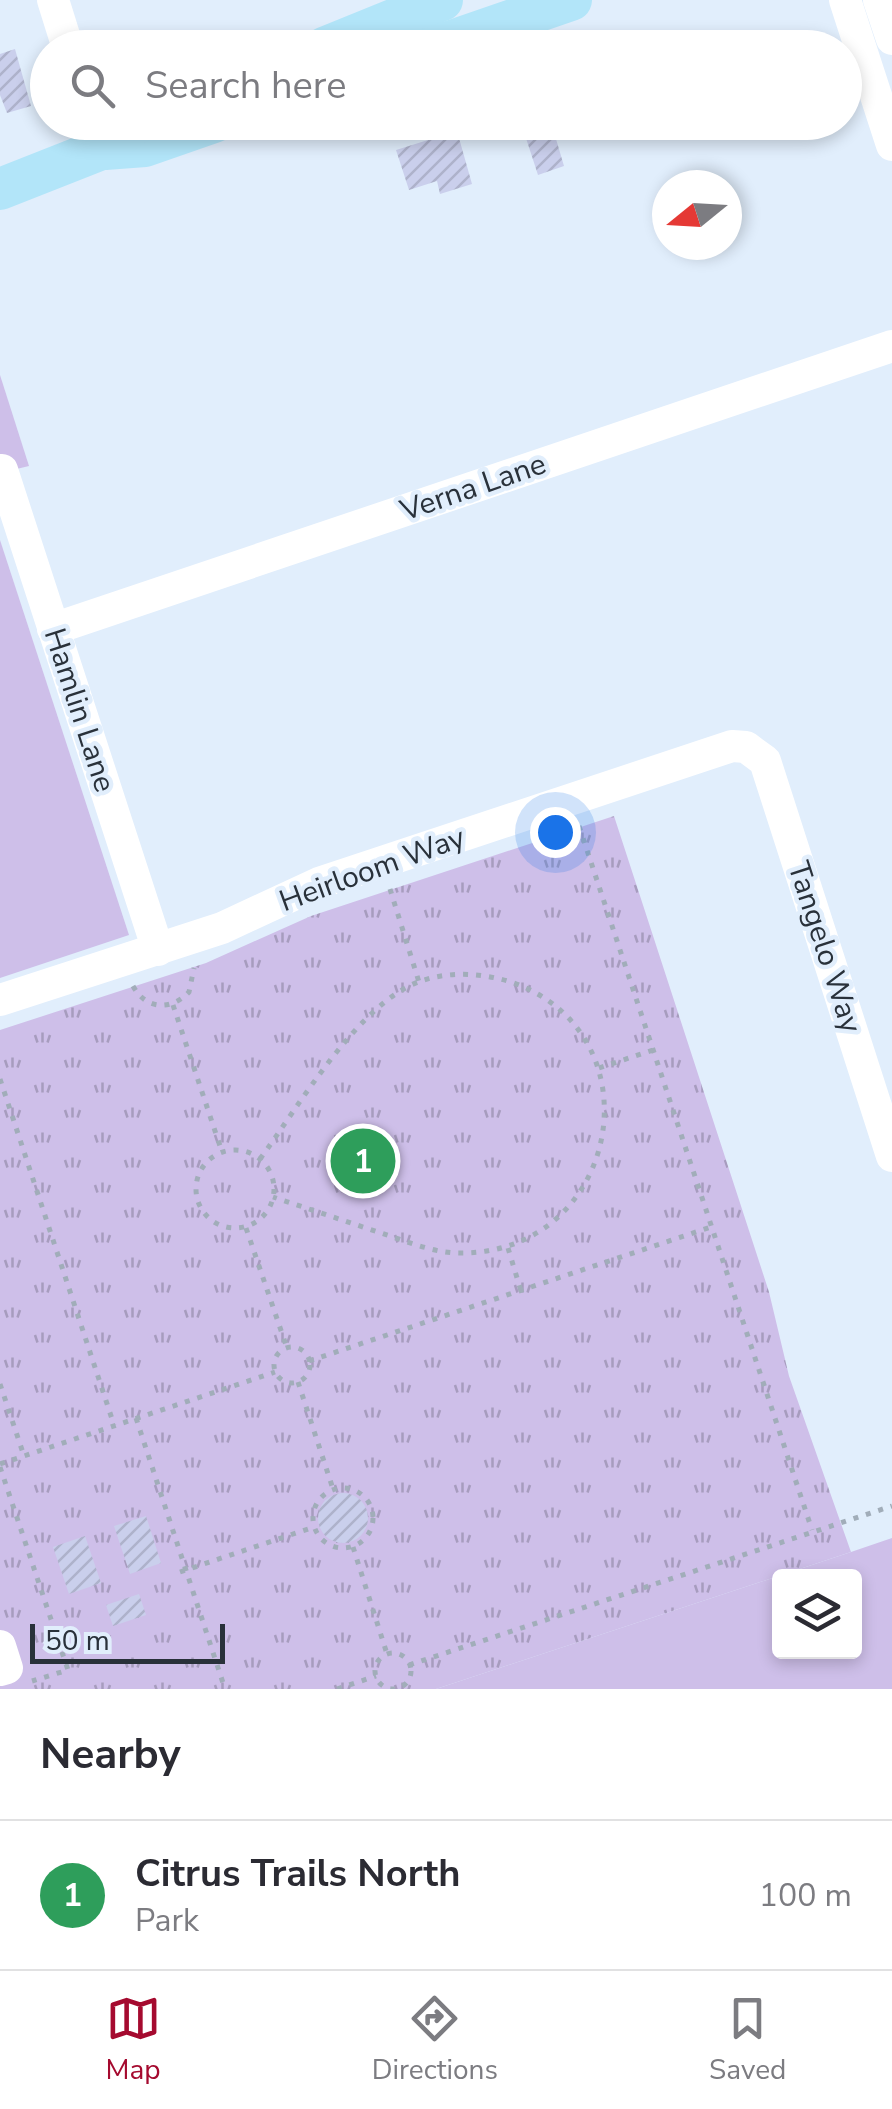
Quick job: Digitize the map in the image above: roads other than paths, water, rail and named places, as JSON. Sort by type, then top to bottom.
[{"type":"main road","points":[[358,30],[400,8],[442,0]]},
{"type":"main road","points":[[484,30],[572,0]]},
{"type":"main road","points":[[0,189],[88,140]]},
{"type":"main road","points":[[115,140],[145,146],[162,140]]},
{"type":"street","points":[[845,0],[855,30]]},
{"type":"street","points":[[879,0],[892,39]]},
{"type":"street","points":[[57,1],[64,30]]},
{"type":"street","points":[[862,53],[892,146]]},
{"type":"street","name":"Verna Lane","points":[[54,629],[892,346]]},
{"type":"street","name":"Hamlin Lane","points":[[2,470],[158,950]]},
{"type":"street","name":"Heirloom Way","points":[[0,1000],[222,928],[319,883],[732,746],[746,746]]},
{"type":"street","name":"Tangelo Way","points":[[746,746],[764,761],[892,1156]]},
{"type":"street","points":[[0,1646],[10,1677]]},
{"type":"place","name":"Citrus Trails North","points":[[363,1161]]}]
